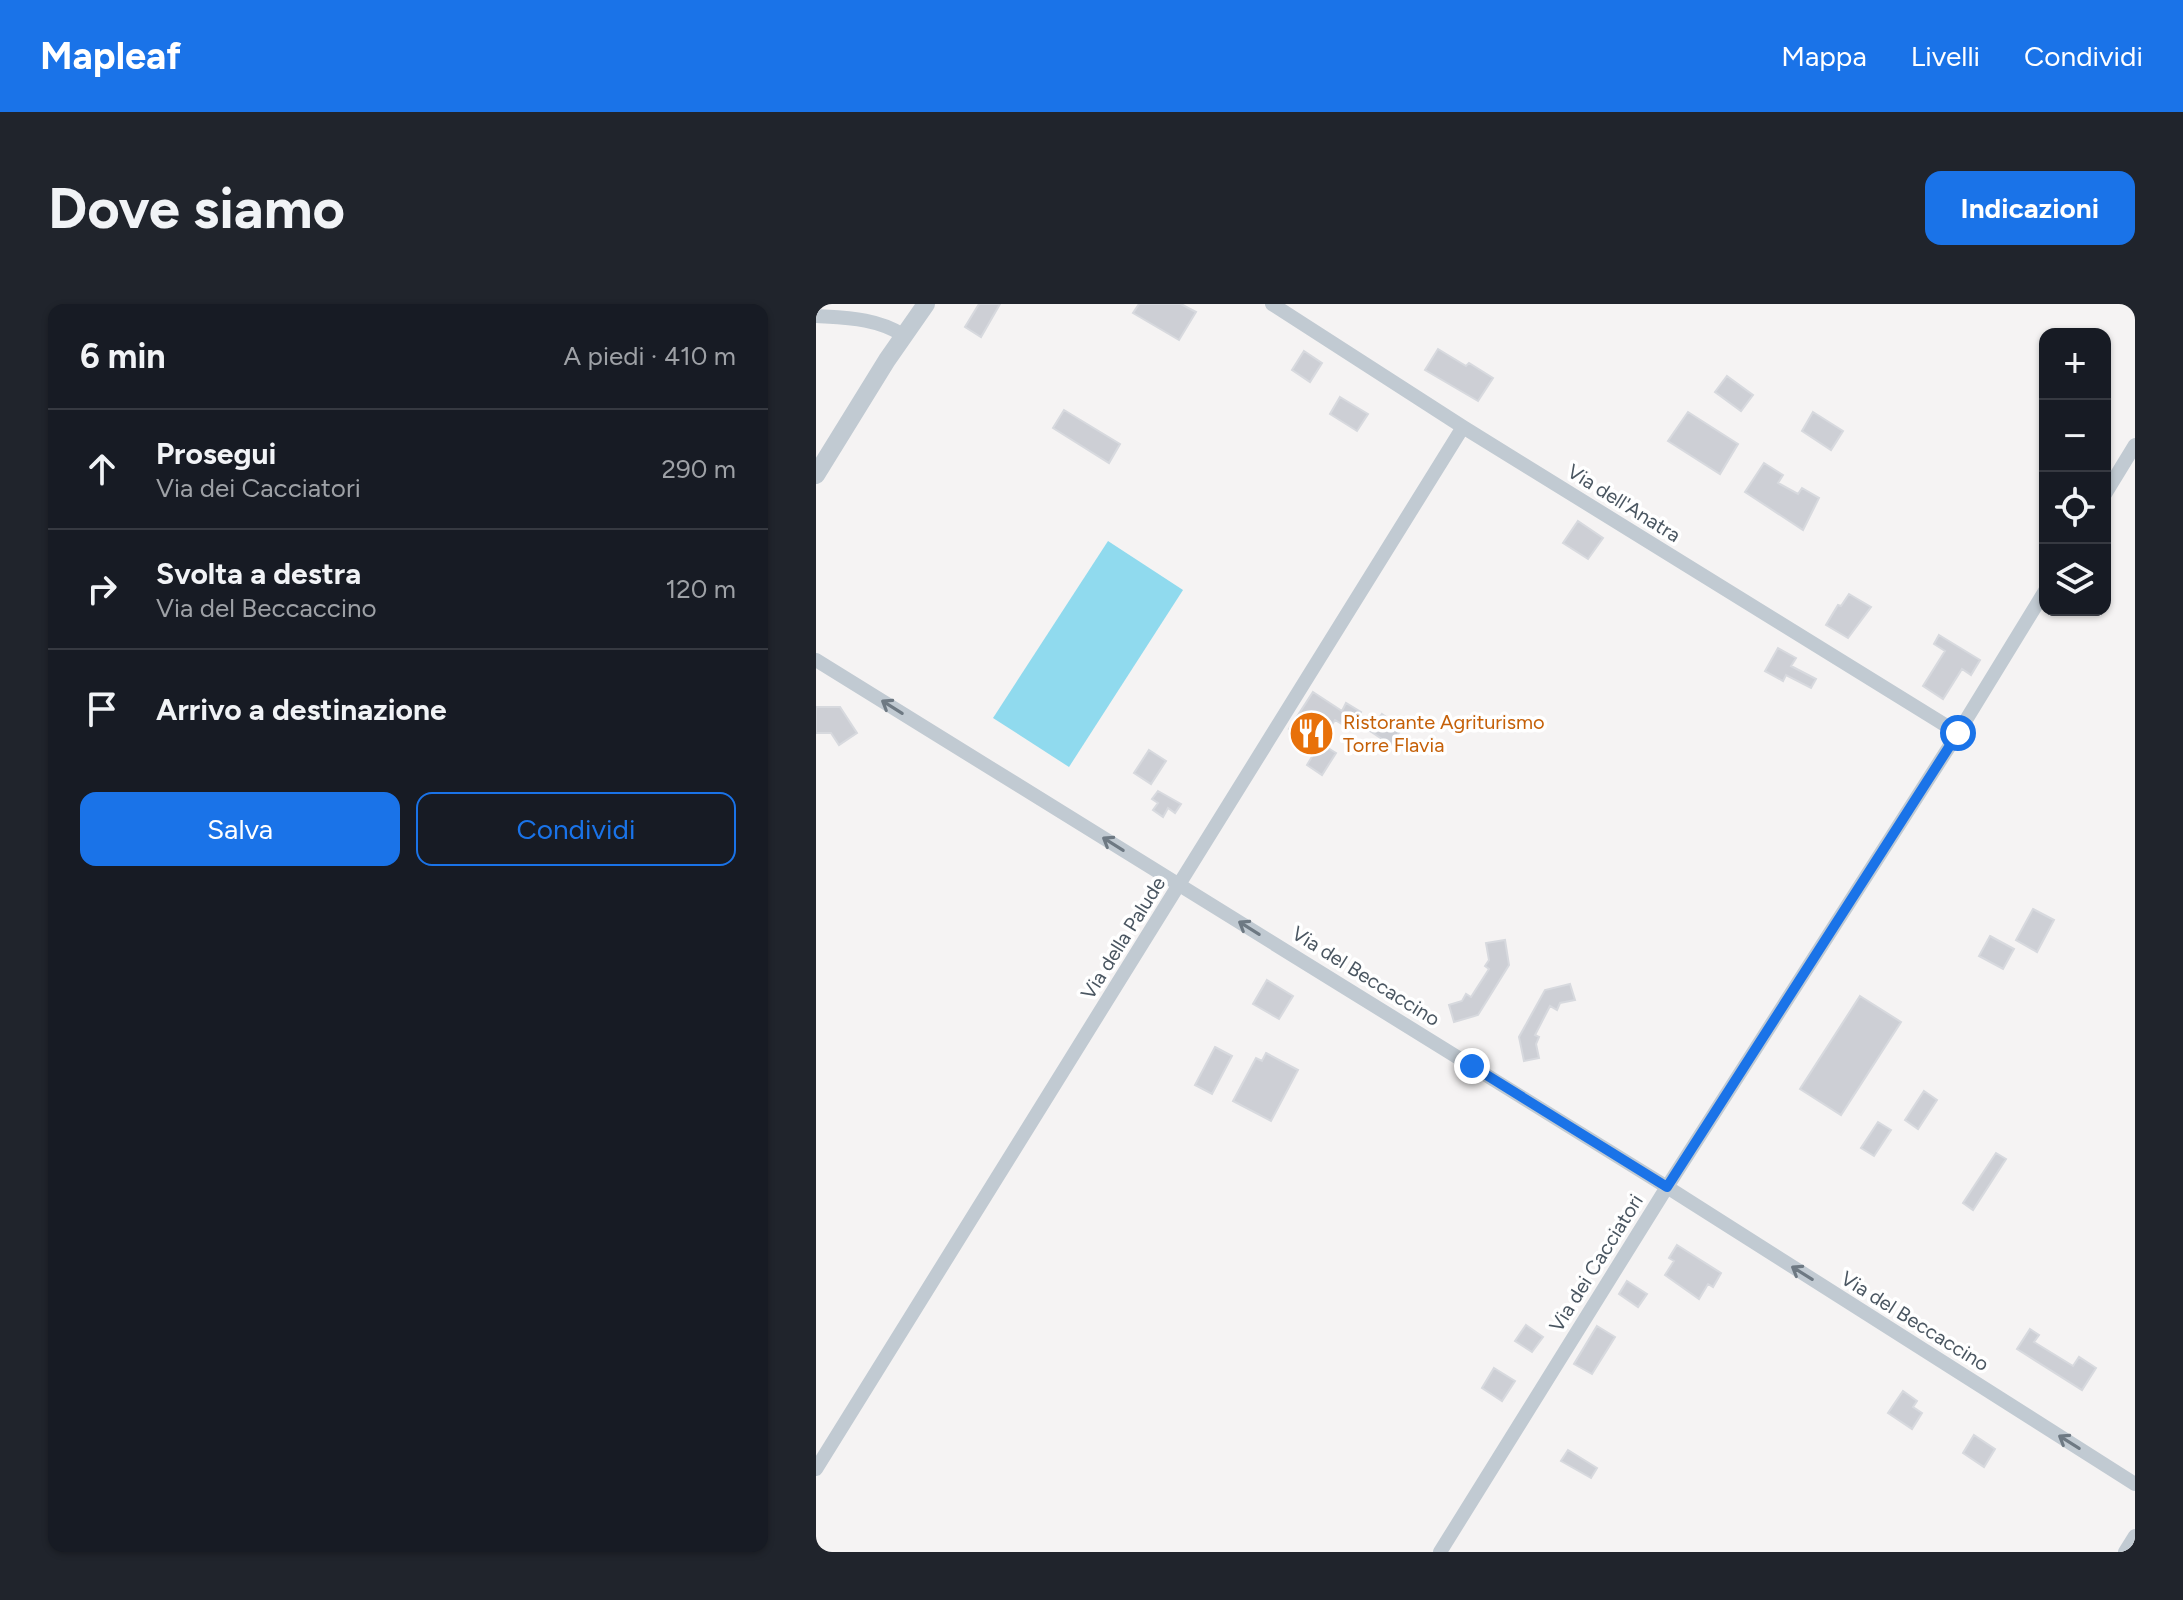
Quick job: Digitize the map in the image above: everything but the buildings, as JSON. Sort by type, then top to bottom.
[{"type":"street","points":[[816,475],[903,335],[926,304]]},
{"type":"street","name":"Via dell'Anatra","points":[[1272,304],[1463,427],[1958,733]]},
{"type":"street","points":[[816,316],[866,320],[888,326],[903,335]]},
{"type":"street","name":"Via della Palude","points":[[816,1469],[1463,427]]},
{"type":"street","points":[[2111,484],[2135,445]]},
{"type":"street","name":"Via dei Cacciatori","points":[[1440,1552],[1667,1187],[1958,733],[2039,601]]},
{"type":"street","name":"Via del Beccaccino","points":[[816,660],[1667,1187],[2135,1484]]},
{"type":"street","points":[[2125,1552],[2135,1536]]},
{"type":"water","points":[[1108,541],[1183,590],[1069,767],[993,718]]},
{"type":"place","name":"Ristorante Agriturismo Torre Flavia","points":[[1312,733]]},
{"type":"route","points":[[1472,1066],[1667,1187],[1958,733]]}]
